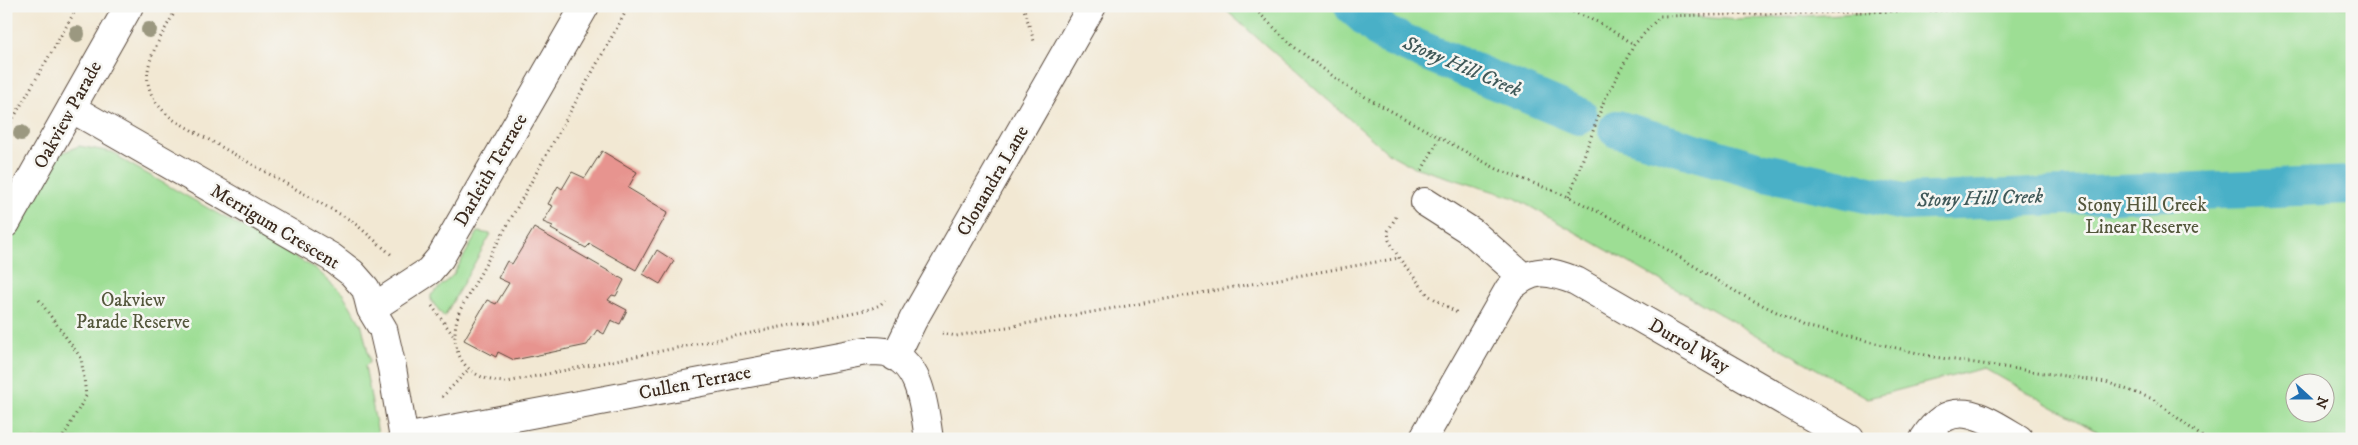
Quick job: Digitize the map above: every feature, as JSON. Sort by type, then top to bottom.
[{"type":"street","name":"Oakview Parade","points":[[6,223],[129,6]]},
{"type":"street","name":"Darleith Terrace","points":[[371,309],[429,271],[440,258],[585,6]]},
{"type":"street","name":"Clonandra Lane","points":[[895,357],[913,320],[1092,6]]},
{"type":"street","name":"Merrigum Crescent","points":[[71,108],[331,257],[352,274],[366,289],[371,309],[382,329],[392,368],[404,438]]},
{"type":"street","points":[[1413,205],[1472,232],[1523,276],[1509,289],[1423,439]]},
{"type":"street","name":"Durrol Way","points":[[1523,276],[1552,271],[1576,281],[1850,439]]},
{"type":"street","name":"Cullen Terrace","points":[[404,438],[866,351],[886,352],[912,371],[921,391],[929,439]]},
{"type":"street","points":[[1924,439],[1940,420],[1954,413],[1976,415],[2019,439]]},
{"type":"path","points":[[6,131],[78,6]]},
{"type":"path","points":[[178,6],[148,69],[147,86],[155,103],[174,120],[352,221],[392,255],[414,281],[453,335],[460,359],[478,376],[493,382],[507,382],[880,305],[888,297]]},
{"type":"path","points":[[453,335],[459,312],[629,6]]},
{"type":"path","points":[[1023,6],[1034,40],[1029,49]]},
{"type":"path","points":[[1252,6],[1294,47],[1349,88],[1497,170],[1569,197],[1637,231],[1738,294],[1805,326],[1934,356],[2106,382],[2153,399],[2205,439]]},
{"type":"path","points":[[1559,6],[1600,22],[1634,45]]},
{"type":"path","points":[[1569,197],[1604,101],[1634,45],[1660,16],[1988,6]]},
{"type":"path","points":[[1419,175],[1438,139]]},
{"type":"path","points":[[1413,205],[1388,232],[1389,240],[1399,258],[1428,295],[1485,330]]},
{"type":"path","points":[[880,305],[956,336],[1399,258]]},
{"type":"path","points":[[39,300],[81,358],[86,396],[62,439]]},
{"type":"green space","name":"Stony Hill Creek Linear Reserve","points":[[1221,6],[1646,6],[1699,17],[1737,20],[1982,6],[2352,6],[2352,439],[2110,439],[1984,368],[1868,398],[1515,198],[1414,167],[1388,153]]},
{"type":"green space","name":"Oakview Parade Reserve","points":[[79,146],[112,152],[120,156],[119,158],[316,269],[343,294],[362,326],[370,362],[365,366],[379,439],[6,439],[6,247],[59,154]]},
{"type":"green space","points":[[478,232],[491,234],[444,317],[431,300],[431,295],[453,275]]},
{"type":"building","points":[[602,151],[637,172],[628,188],[668,212],[636,270],[590,244],[586,248],[551,229],[553,226],[543,222],[553,206],[548,204],[558,186],[562,189],[572,172],[585,178]]},
{"type":"building","points":[[534,228],[624,280],[616,296],[612,295],[608,300],[627,310],[620,324],[611,320],[604,334],[597,330],[587,345],[514,360],[498,352],[496,357],[464,340],[487,300],[496,304],[509,283],[498,278],[507,261],[512,264]]},
{"type":"building","points":[[657,250],[674,261],[660,284],[643,274]]},
{"type":"waterway","name":"Stony Hill Creek","points":[[1353,6],[1386,35],[1579,116]]},
{"type":"waterway","name":"Stony Hill Creek","points":[[1617,129],[1760,171],[1903,202],[2352,185]]}]
